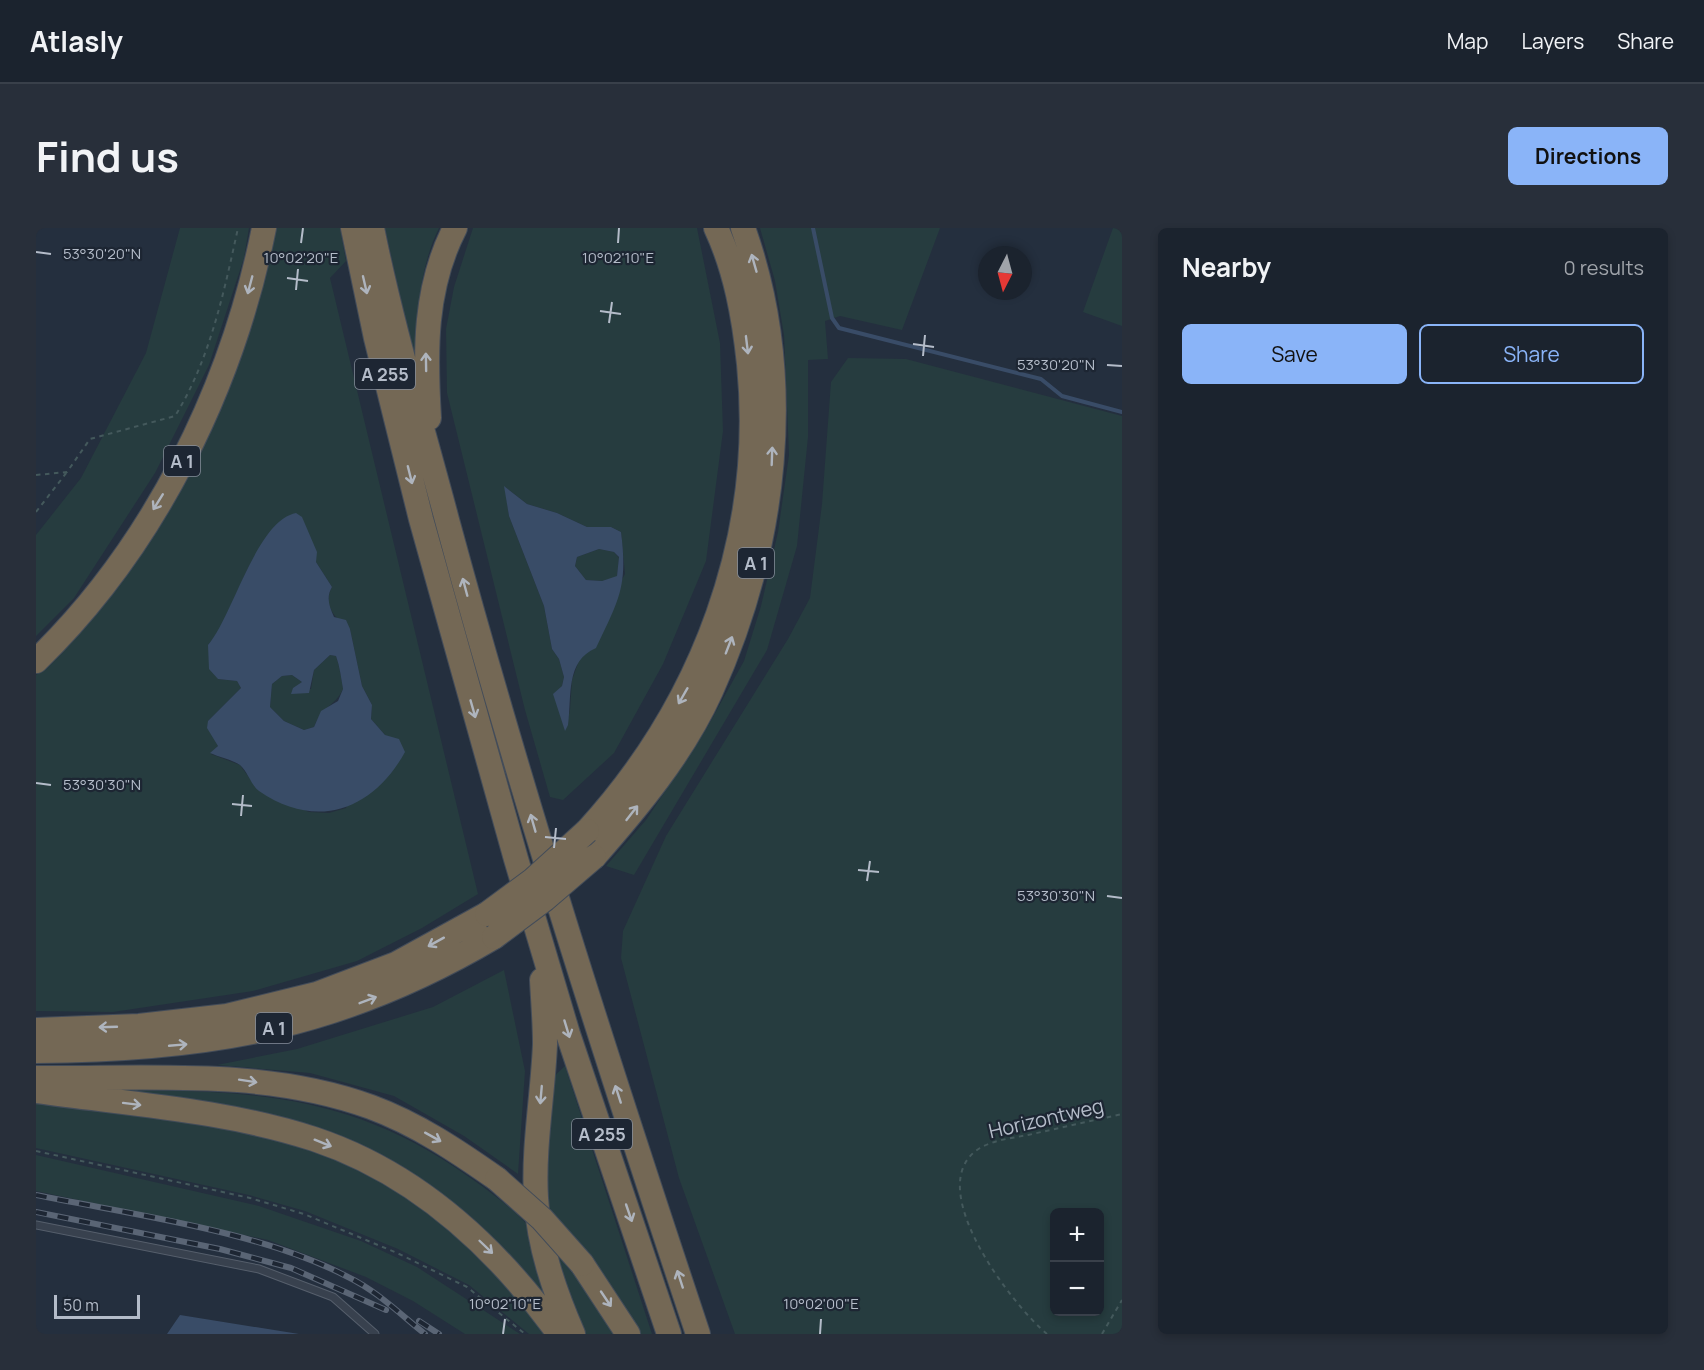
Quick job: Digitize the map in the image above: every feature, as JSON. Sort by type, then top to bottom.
[{"type":"highway","name":"A 1","points":[[36,661],[84,608],[131,546],[186,453],[225,366],[264,228]]},
{"type":"highway","name":"A 255","points":[[353,228],[376,338],[422,519],[538,932],[568,1034],[669,1334]]},
{"type":"highway","name":"A 255","points":[[372,228],[394,333],[432,462],[481,644],[552,885],[596,1027],[698,1334]]},
{"type":"highway","points":[[432,462],[426,343],[429,303],[437,274],[456,228]]},
{"type":"highway","points":[[36,1029],[139,1026],[227,1016],[317,994],[396,964],[487,914],[533,880],[587,831],[639,768],[690,685],[721,609],[738,547],[750,473],[751,384],[747,340],[734,273],[716,228]]},
{"type":"highway","name":"A 1","points":[[36,1052],[129,1049],[193,1043],[246,1035],[314,1018],[405,985],[450,963],[494,937],[545,899],[594,857],[660,776],[710,692],[745,603],[759,550],[771,477],[772,382],[764,305],[743,228]]},
{"type":"highway","points":[[538,932],[545,1045],[535,1171],[536,1200],[543,1251],[552,1282],[573,1334]]},
{"type":"highway","points":[[36,1078],[235,1079],[315,1091],[371,1107],[417,1128],[454,1149],[497,1179],[542,1219],[582,1264],[628,1334]]},
{"type":"highway","points":[[36,1091],[197,1112],[315,1140],[365,1161],[407,1183],[488,1248],[559,1334]]},
{"type":"lane","points":[[36,1225],[259,1269],[333,1297],[375,1334]]},
{"type":"path","points":[[36,512],[68,472],[90,439],[175,416],[192,388],[223,297],[238,228]]},
{"type":"path","points":[[36,475],[68,472]]},
{"type":"path","name":"Horizontweg","points":[[1047,1334],[1031,1321],[1002,1285],[980,1250],[961,1195],[961,1177],[968,1159],[982,1147],[995,1142],[1122,1114]]},
{"type":"path","points":[[36,1151],[250,1198],[304,1214],[398,1252],[467,1287],[525,1334]]},
{"type":"path","points":[[1102,1334],[1122,1300]]},
{"type":"green space","points":[[180,228],[249,228],[244,258],[209,365],[155,473],[74,598],[36,636],[36,535],[81,478],[146,353]]},
{"type":"green space","points":[[275,228],[340,228],[346,261],[330,278],[478,894],[422,928],[357,961],[253,991],[113,1012],[36,1011],[36,675],[48,665],[241,352],[272,250]],"holes":[[[276,525],[316,562],[332,587],[328,600],[329,606],[335,616],[350,629],[362,686],[372,705],[371,719],[385,735],[346,808],[329,813],[309,812],[258,790],[240,765],[211,754],[218,746],[208,721],[241,688],[237,681],[218,679],[208,645],[218,633],[249,566]]]},
{"type":"green space","points":[[385,228],[439,228],[423,277],[416,331],[415,365]]},
{"type":"green space","points":[[473,228],[697,228],[720,343],[723,431],[706,561],[663,664],[614,753],[563,800],[550,797],[525,710],[447,393],[446,329],[454,287]],"holes":[[[505,487],[527,504],[557,513],[587,527],[611,527],[621,532],[625,574],[579,660],[572,680],[570,710],[565,730],[554,695],[562,686],[564,677],[559,659],[552,649],[544,606],[509,516]]]},
{"type":"green space","points":[[760,228],[940,228],[902,330],[840,316],[825,321],[828,359],[808,360],[808,437],[797,546],[767,650],[634,875],[606,866],[646,820],[705,731],[744,661],[761,606],[778,532],[789,455],[784,335],[775,281]]},
{"type":"green space","points":[[1113,228],[1122,228],[1122,326],[1083,312]]},
{"type":"green space","points":[[848,358],[906,359],[1122,416],[1122,1334],[735,1334],[679,1178],[621,958],[623,931],[666,836],[788,639],[810,598],[822,504],[831,382]]},
{"type":"green space","points":[[599,549],[614,552],[619,558],[617,577],[602,581],[586,580],[575,566],[577,557]]},
{"type":"green space","points":[[330,655],[336,656],[338,664],[343,689],[340,695],[321,714],[314,727],[304,730],[284,721],[270,707],[272,684],[282,676],[292,675],[302,682],[298,687],[311,689],[314,670]]},
{"type":"green space","points":[[504,970],[525,1071],[518,1174],[464,1136],[394,1096],[310,1073],[217,1065],[297,1049],[433,1007]]},
{"type":"green space","points":[[565,1066],[652,1334],[638,1334],[606,1278],[543,1207],[551,1079]]},
{"type":"green space","points":[[65,1090],[174,1091],[275,1098],[324,1108],[372,1123],[420,1146],[469,1177],[511,1209],[526,1224],[534,1236],[561,1325],[367,1156]]},
{"type":"green space","points":[[36,1100],[197,1121],[312,1149],[366,1170],[443,1219],[551,1334],[529,1334],[469,1285],[398,1249],[305,1211],[249,1195],[36,1148]]},
{"type":"green space","points":[[36,1155],[259,1206],[361,1241],[417,1267],[520,1334],[465,1334],[413,1301],[366,1277],[268,1240],[36,1191]]},
{"type":"green space","points":[[548,1244],[591,1295],[615,1334],[579,1334]]},
{"type":"water","points":[[504,486],[527,504],[557,513],[587,527],[611,527],[621,532],[623,566],[620,592],[596,648],[586,654],[575,671],[570,692],[568,725],[565,731],[553,694],[562,686],[564,677],[559,659],[552,649],[544,606],[509,516]],"holes":[[[599,549],[614,552],[619,557],[617,576],[602,581],[586,580],[575,566],[577,557]]]},
{"type":"water","points":[[296,513],[302,517],[317,552],[316,562],[332,587],[329,598],[332,613],[334,617],[346,620],[350,629],[362,686],[372,705],[371,719],[385,735],[399,739],[405,752],[392,772],[377,788],[360,800],[342,808],[322,812],[302,810],[281,803],[259,791],[240,765],[210,753],[218,746],[207,728],[208,721],[241,688],[237,681],[218,679],[209,669],[208,645],[227,613],[257,551],[269,533],[282,520]],"holes":[[[330,655],[336,656],[343,689],[338,701],[321,711],[314,727],[304,730],[284,721],[270,707],[272,684],[282,676],[292,675],[302,682],[293,688],[291,694],[309,693],[314,670]]]},
{"type":"water","points":[[180,1315],[299,1334],[167,1334]]},
{"type":"waterway","points":[[813,228],[832,318],[839,328],[1041,379],[1062,396],[1122,412]]},
{"type":"railway","points":[[36,1195],[196,1226],[236,1236],[313,1261],[348,1277],[379,1296],[425,1334]]},
{"type":"railway","points":[[36,1212],[220,1249],[291,1268],[386,1310]]},
{"type":"railway","points":[[419,1321],[439,1334]]}]
